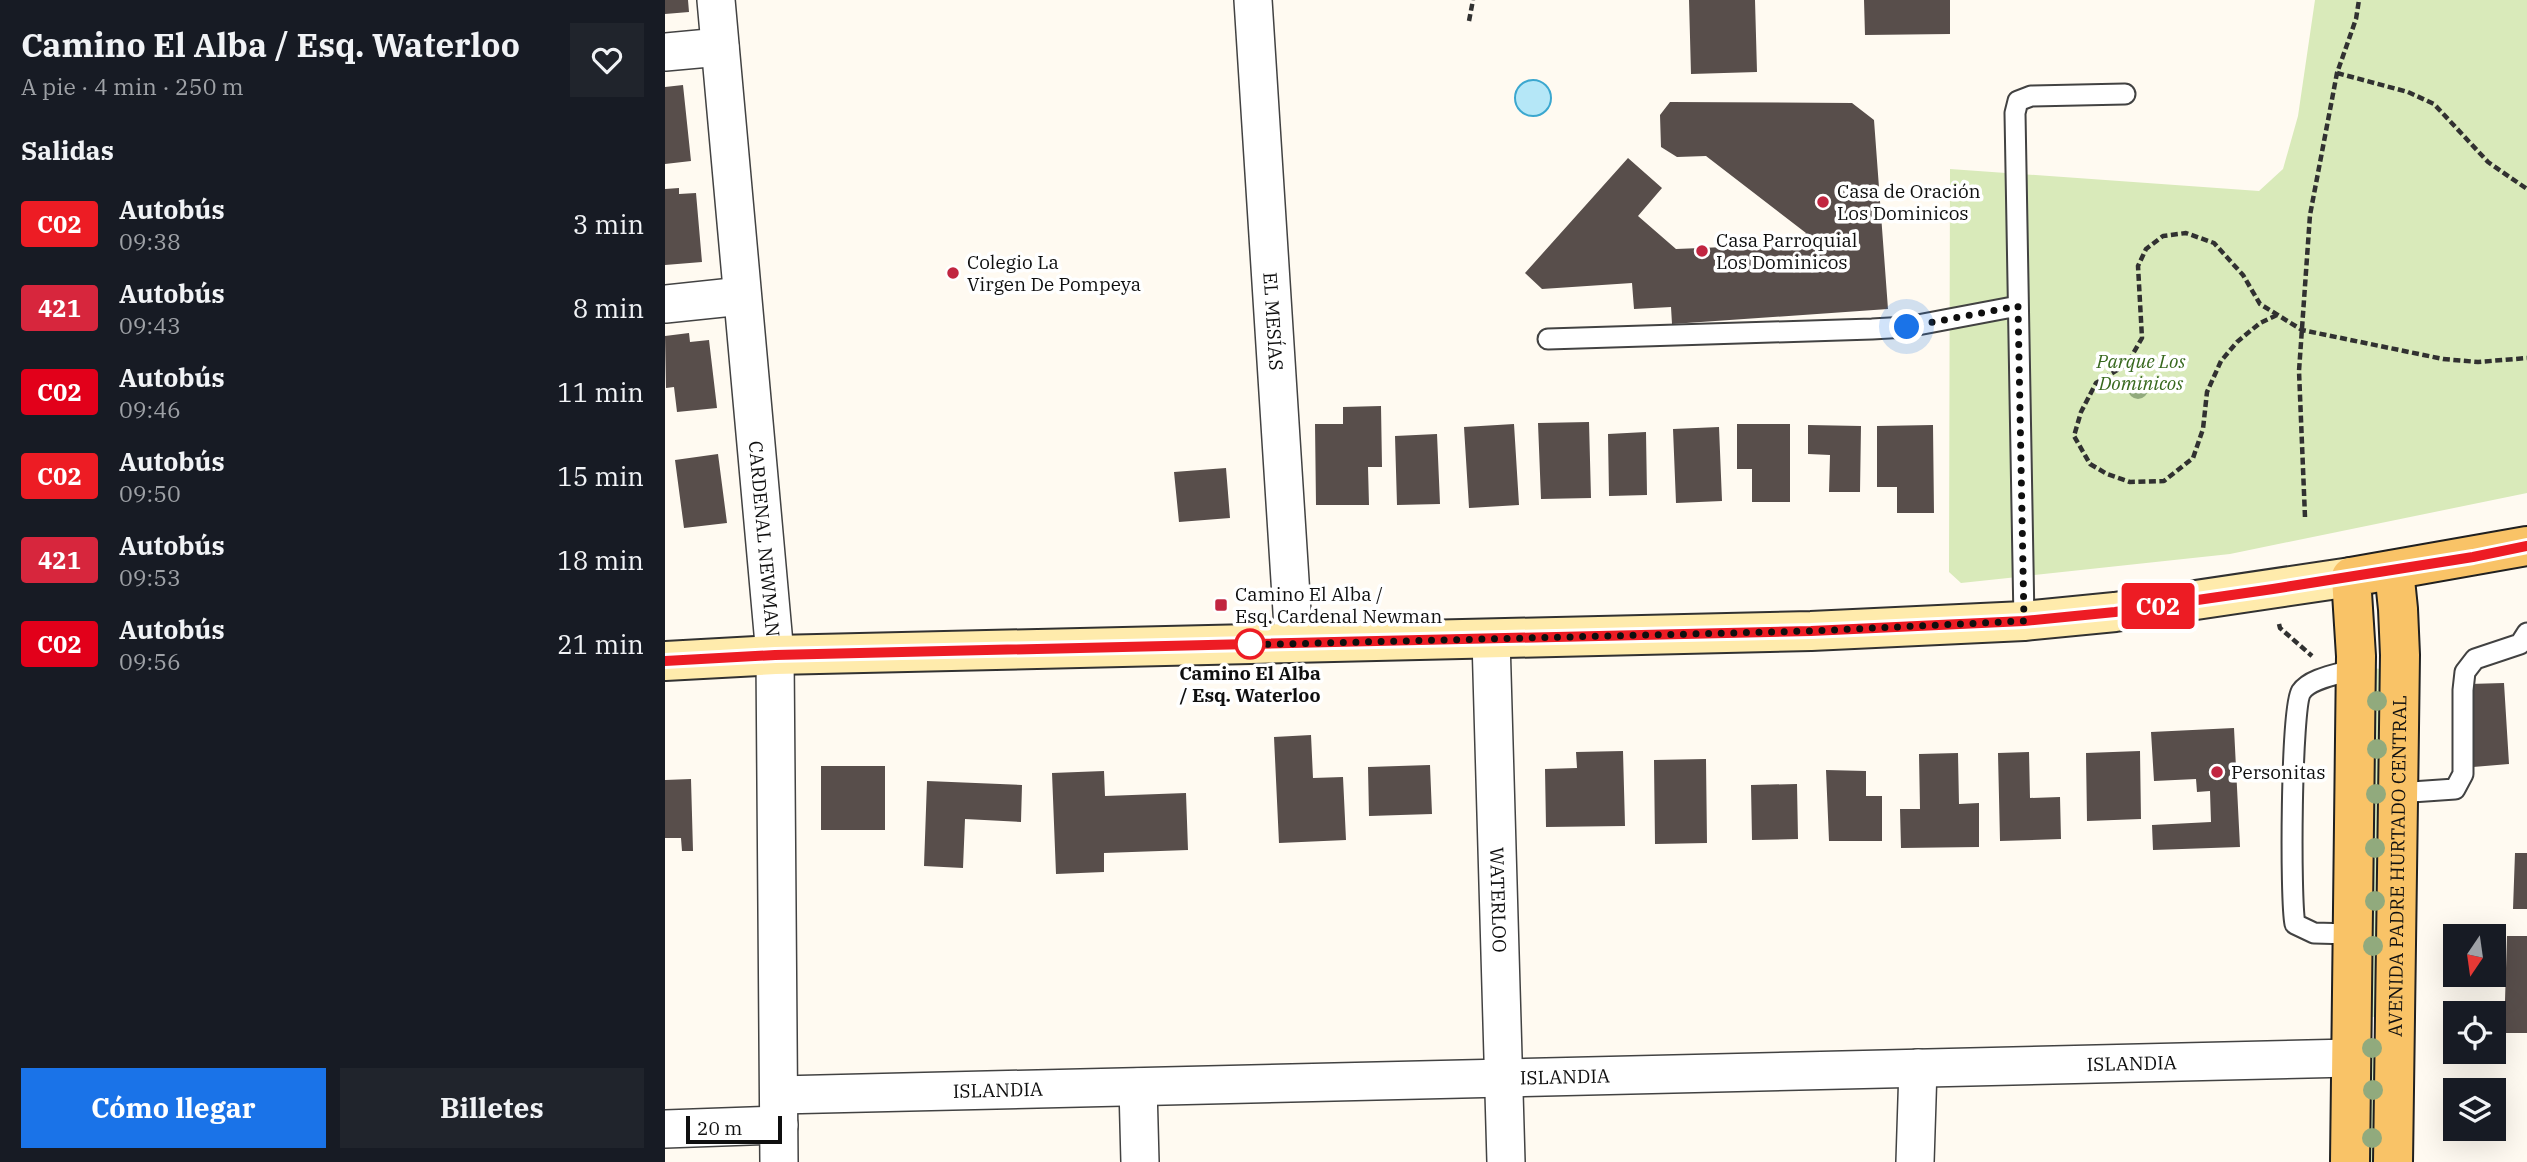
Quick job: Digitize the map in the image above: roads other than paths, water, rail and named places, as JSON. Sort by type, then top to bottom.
[{"type":"main road","points":[[665,661],[775,655],[1811,631],[2024,621],[2115,612],[2351,577],[2527,546]]},
{"type":"main road","name":"AVENIDA PADRE HURTADO CENTRAL","points":[[2393,1162],[2400,655],[2394,570]]},
{"type":"main road","points":[[2350,1162],[2355,669],[2355,618],[2351,577]]},
{"type":"street","name":"CARDENAL NEWMAN","points":[[716,0],[775,655],[779,1162]]},
{"type":"street","name":"EL MESÍAS","points":[[1253,0],[1294,643]]},
{"type":"street","points":[[665,52],[720,47]]},
{"type":"street","points":[[665,304],[743,296]]},
{"type":"street","name":"WATERLOO","points":[[1492,639],[1506,1162]]},
{"type":"street","name":"ISLANDIA","points":[[665,1129],[779,1110],[1138,1087],[2351,1058]]},
{"type":"street","points":[[1915,1162],[1917,1068]]},
{"type":"street","points":[[1138,1087],[1140,1162]]},
{"type":"lane","points":[[2024,621],[2015,113],[2018,101],[2031,96],[2125,94]]},
{"type":"lane","points":[[1548,339],[1907,327],[2018,306]]},
{"type":"lane","points":[[2397,793],[2455,789],[2463,774],[2465,672],[2475,659],[2519,645],[2527,633]]},
{"type":"lane","points":[[2352,934],[2314,933],[2295,925],[2294,746],[2299,695],[2307,685],[2355,669]]},
{"type":"water","points":[[1533,80],[1546,85],[1551,98],[1546,111],[1533,116],[1520,111],[1515,98],[1520,85]]},
{"type":"place","name":"Casa de Oración Los Dominicos","points":[[1823,202]]},
{"type":"place","name":"Casa Parroquial Los Dominicos","points":[[1702,251]]},
{"type":"place","name":"Colegio La Virgen De Pompeya","points":[[953,273]]},
{"type":"place","name":"Camino El Alba / Esq. Cardenal Newman","points":[[1221,605]]},
{"type":"place","name":"Camino El Alba / Esq. Waterloo","points":[[1250,644]]},
{"type":"place","name":"Personitas","points":[[2217,772]]},
{"type":"park label","name":"Parque Los Dominicos","points":[[2141,372]]}]
